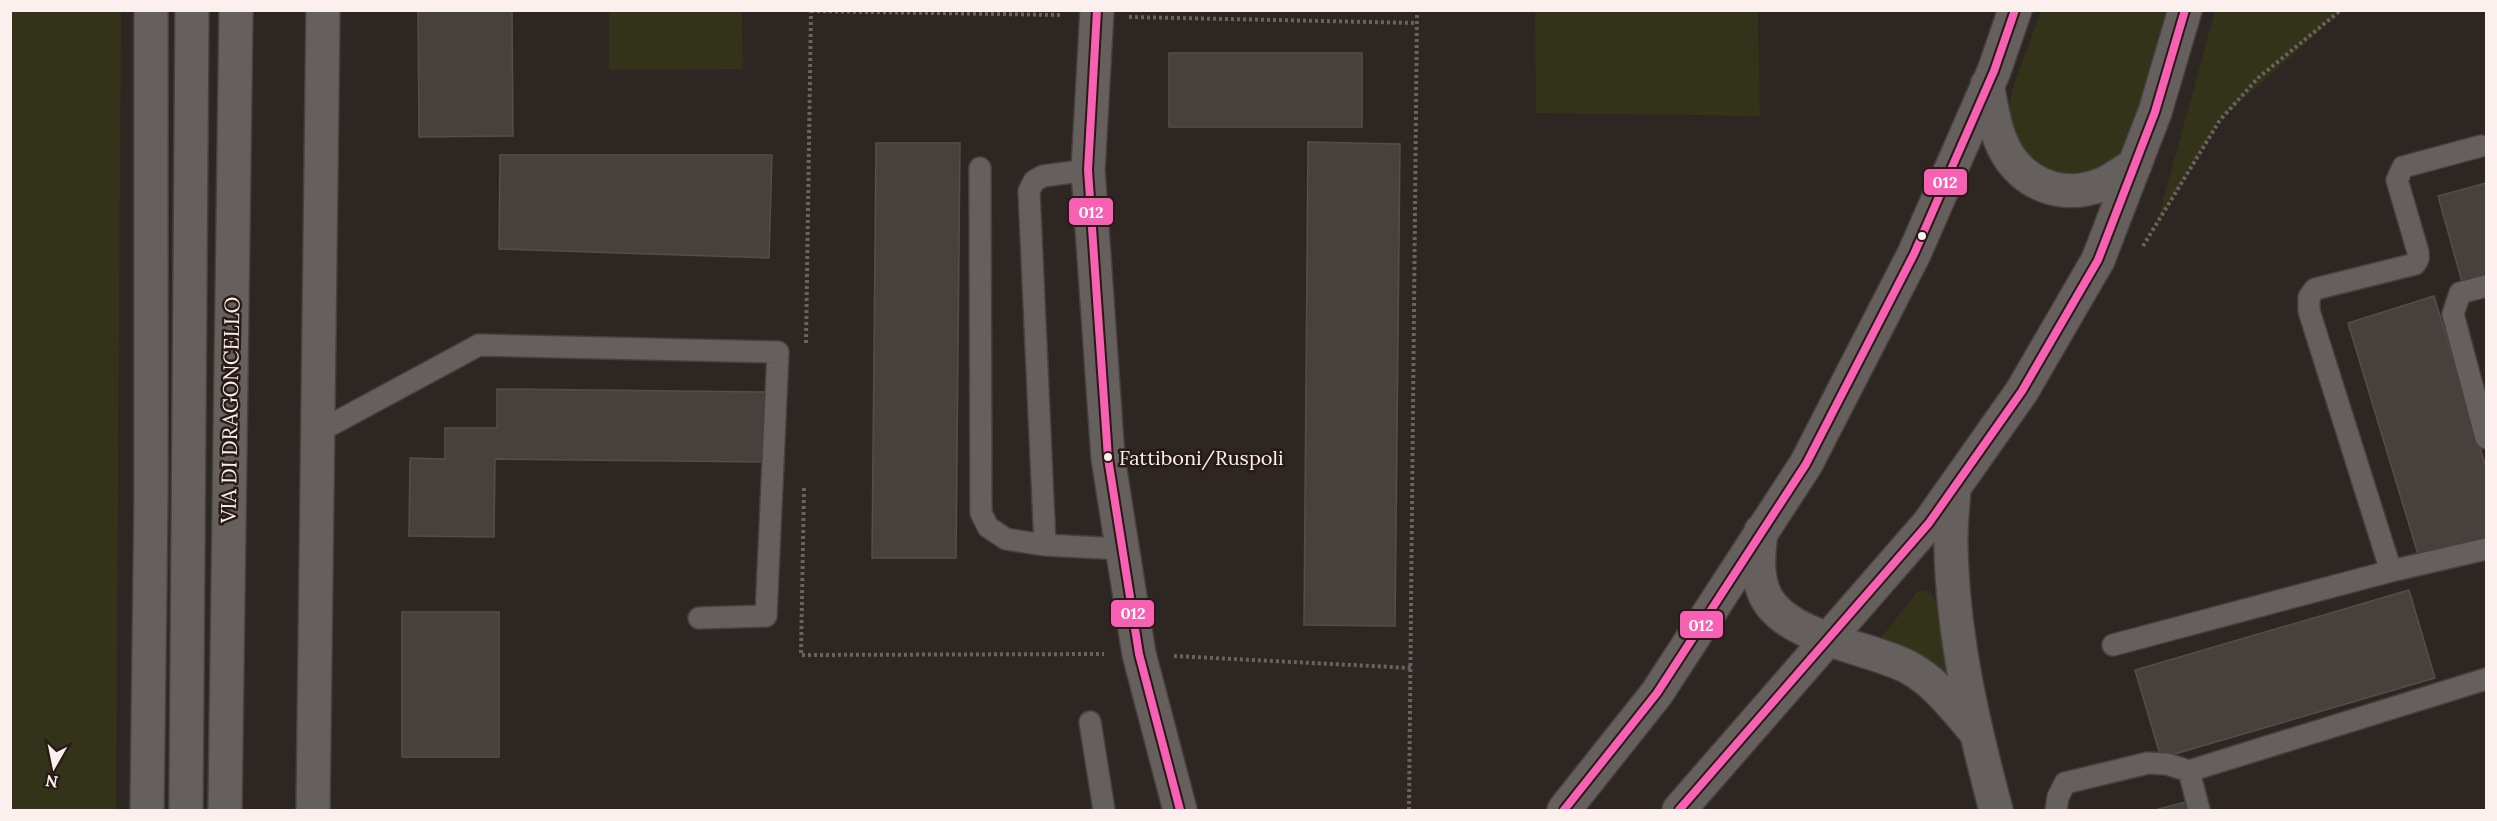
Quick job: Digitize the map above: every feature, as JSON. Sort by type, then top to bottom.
[{"type":"street","points":[[147,810],[151,500],[151,10]]},
{"type":"street","name":"VIA DI DRAGONCELLO","points":[[186,810],[192,10]]},
{"type":"street","name":"VIA DI DRAGONCELLO","points":[[225,810],[236,10]]},
{"type":"street","points":[[313,810],[323,10]]},
{"type":"street","points":[[1097,10],[1088,170],[1108,458],[1139,654],[1180,810]]},
{"type":"street","points":[[1564,810],[1657,693],[1806,464],[1914,254],[1988,85],[2015,10]]},
{"type":"street","points":[[1679,810],[1929,523],[2022,391],[2098,260],[2155,112],[2185,10]]},
{"type":"street","points":[[1988,85],[2000,140],[2014,166],[2028,177],[2047,187],[2083,190],[2102,184],[2135,165]]},
{"type":"street","points":[[1954,488],[1951,547],[1962,666],[1975,732],[1996,810]]},
{"type":"street","points":[[1761,531],[1759,567],[1766,596],[1774,608],[1790,621],[1830,639],[1897,662],[1922,676],[1945,696],[1975,732]]},
{"type":"lane","points":[[2391,571],[2309,311],[2309,297],[2315,289],[2415,264],[2418,252],[2397,180],[2399,173],[2403,167],[2481,146]]},
{"type":"lane","points":[[980,168],[981,513],[988,527],[1006,539],[1045,545],[1122,549]]},
{"type":"lane","points":[[1045,545],[1029,191],[1034,181],[1043,176],[1088,170]]},
{"type":"lane","points":[[2487,286],[2460,293],[2453,314],[2487,438]]},
{"type":"lane","points":[[316,434],[479,345],[778,352],[766,616],[699,618]]},
{"type":"lane","points":[[2113,645],[2391,571],[2487,549]]},
{"type":"lane","points":[[2056,810],[2058,797],[2065,783],[2148,763],[2167,764],[2189,771],[2487,679]]},
{"type":"lane","points":[[1090,722],[1104,810]]},
{"type":"lane","points":[[2189,771],[2199,810]]},
{"type":"path","points":[[1409,810],[1417,10]]},
{"type":"path","points":[[2137,256],[2220,120],[2258,78],[2341,10]]},
{"type":"green space","points":[[10,11],[121,11],[116,810],[11,810]]},
{"type":"green space","points":[[609,11],[742,11],[743,69],[609,70]]},
{"type":"green space","points":[[1535,11],[1758,11],[1760,116],[1536,113]]},
{"type":"green space","points":[[2041,11],[2167,11],[2165,29],[2131,138],[2115,162],[2067,185],[2015,157],[2008,109],[2013,87]]},
{"type":"green space","points":[[2215,11],[2342,11],[2220,120],[2156,226]]},
{"type":"green space","points":[[1924,590],[1931,593],[1937,603],[1949,672],[1945,676],[1880,639],[1916,593]]},
{"type":"building","points":[[418,10],[512,10],[513,136],[419,137]]},
{"type":"building","points":[[1169,53],[1362,53],[1362,127],[1169,127]]},
{"type":"building","points":[[1308,142],[1400,144],[1395,626],[1304,625]]},
{"type":"building","points":[[876,143],[960,143],[956,558],[872,558]]},
{"type":"building","points":[[500,155],[772,155],[769,258],[499,249]]},
{"type":"building","points":[[2486,183],[2486,283],[2464,289],[2438,196]]},
{"type":"building","points":[[2434,296],[2486,467],[2486,544],[2421,564],[2348,323]]},
{"type":"building","points":[[497,389],[765,392],[765,462],[495,459],[494,537],[409,536],[410,458],[445,459],[445,428],[497,428]]},
{"type":"building","points":[[2409,590],[2435,678],[2161,758],[2135,670]]},
{"type":"building","points":[[402,612],[499,612],[499,757],[402,757]]},
{"type":"building","points":[[2190,801],[2192,810],[2155,810]]},
{"type":"transit line","name":"012","points":[[1097,10],[1088,170],[1108,458],[1139,654],[1180,810]]},
{"type":"transit line","name":"012","points":[[1564,810],[1657,693],[1806,464],[1914,254],[1994,71],[2015,10]]},
{"type":"transit line","name":"012","points":[[1679,810],[1929,523],[2022,391],[2098,260],[2155,112],[2185,10]]},
{"type":"place","name":"Fattiboni/Ruspoli","points":[[1108,457]]}]
